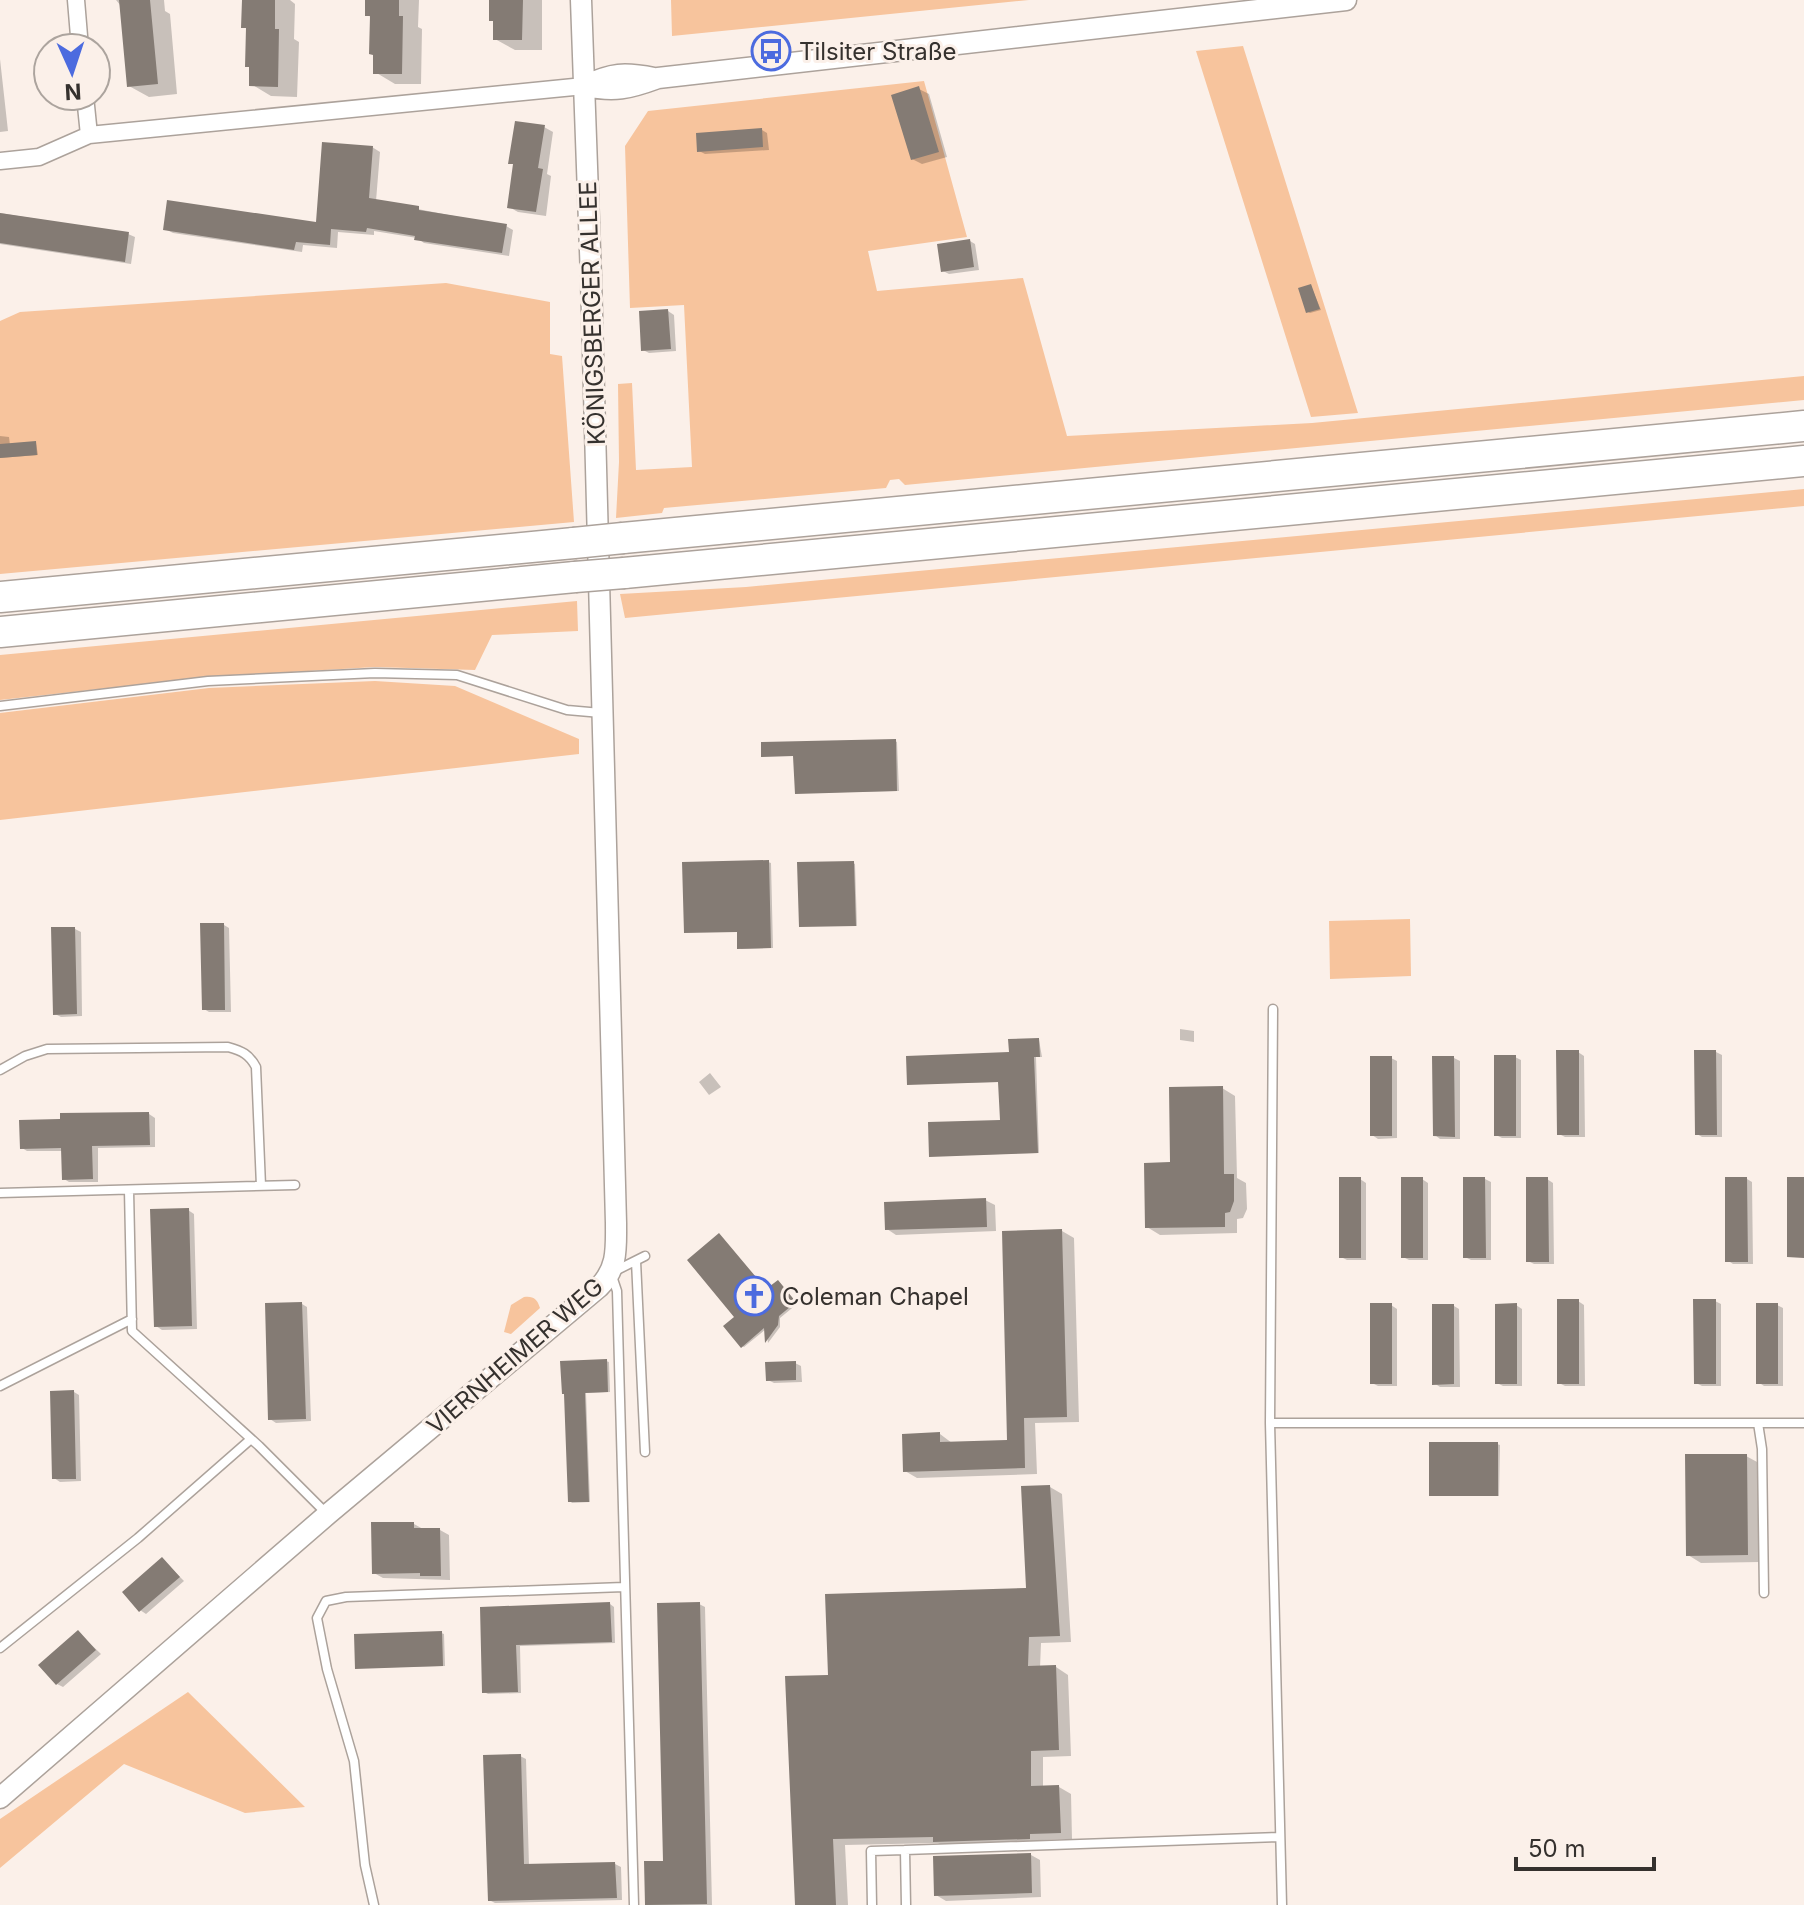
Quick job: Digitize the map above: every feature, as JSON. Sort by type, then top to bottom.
[{"type":"highway","points":[[0,597],[1804,426]]},
{"type":"highway","points":[[0,632],[1804,461]]},
{"type":"street","points":[[76,0],[79,32]]},
{"type":"street","name":"KÖNIGSBERGER ALLEE","points":[[581,0],[601,626]]},
{"type":"street","points":[[0,161],[39,157],[89,135],[584,86],[609,74],[630,73],[658,78],[1346,0]]},
{"type":"street","points":[[87,112],[89,135]]},
{"type":"street","name":"VIERNHEIMER WEG","points":[[0,1798],[328,1514],[599,1287],[611,1273],[616,1254],[616,1223],[601,626]]},
{"type":"lane","points":[[0,706],[208,681],[375,673],[457,675],[567,710],[602,713]]},
{"type":"lane","points":[[1273,1009],[1270,1423],[1282,1905]]},
{"type":"lane","points":[[0,1070],[25,1056],[47,1049],[228,1047],[243,1051],[256,1067],[261,1186]]},
{"type":"lane","points":[[0,1193],[295,1185]]},
{"type":"lane","points":[[129,1190],[132,1331],[328,1514]]},
{"type":"lane","points":[[634,1905],[617,1291],[611,1273],[645,1256]]},
{"type":"lane","points":[[636,1261],[645,1452]]},
{"type":"lane","points":[[0,1386],[132,1319]]},
{"type":"lane","points":[[1270,1423],[1804,1423]]},
{"type":"lane","points":[[1758,1423],[1762,1449],[1764,1593]]},
{"type":"lane","points":[[0,1648],[138,1538],[251,1439]]},
{"type":"lane","points":[[374,1905],[365,1865],[354,1761],[327,1669],[317,1618],[326,1601],[346,1597],[624,1587]]},
{"type":"lane","points":[[872,1905],[871,1851],[1280,1837]]},
{"type":"lane","points":[[905,1850],[906,1905]]},
{"type":"shaded area","points":[[671,0],[1029,0],[672,36]]},
{"type":"shaded area","points":[[1243,46],[1358,413],[1311,417],[1196,51]]},
{"type":"shaded area","points":[[924,81],[967,237],[868,251],[877,291],[1023,278],[1067,436],[1312,423],[1804,376],[1804,400],[905,485],[899,479],[890,480],[886,488],[664,508],[662,513],[616,518],[618,384],[632,383],[636,470],[692,467],[684,305],[630,308],[625,146],[648,111]]},
{"type":"shaded area","points":[[446,283],[550,302],[550,354],[562,356],[574,522],[0,574],[0,321],[20,312]]},
{"type":"shaded area","points":[[1804,489],[1804,506],[625,618],[620,594],[746,587]]},
{"type":"shaded area","points":[[577,601],[578,631],[492,635],[475,670],[375,667],[208,677],[0,700],[0,655]]},
{"type":"shaded area","points":[[375,681],[455,686],[579,739],[579,754],[0,820],[0,713],[209,688]]},
{"type":"shaded area","points":[[1410,919],[1411,976],[1330,979],[1329,921]]},
{"type":"shaded area","points":[[524,1297],[535,1299],[540,1308],[511,1334],[504,1332],[511,1305]]},
{"type":"shaded area","points":[[188,1692],[305,1807],[245,1813],[124,1764],[0,1868],[0,1819]]},
{"type":"building","points":[[119,0],[150,0],[158,84],[127,87]]},
{"type":"building","points":[[242,0],[275,0],[275,29],[279,29],[278,87],[249,86],[249,67],[245,67],[246,28],[241,28]]},
{"type":"building","points":[[365,0],[399,0],[399,16],[403,16],[402,74],[373,74],[373,55],[369,54],[370,16],[365,16]]},
{"type":"building","points":[[489,0],[523,0],[522,40],[493,40]]},
{"type":"building","points":[[919,86],[939,152],[911,160],[891,95]]},
{"type":"building","points":[[515,121],[545,125],[538,168],[543,169],[536,212],[507,208],[513,164],[508,164]]},
{"type":"building","points":[[762,128],[763,147],[697,152],[696,133]]},
{"type":"building","points":[[322,142],[373,146],[369,198],[419,206],[419,210],[507,224],[502,253],[414,240],[415,236],[367,228],[366,232],[331,229],[330,245],[296,242],[294,250],[163,230],[167,200],[316,222]]},
{"type":"building","points":[[0,213],[129,232],[125,262],[0,243]]},
{"type":"building","points":[[970,239],[974,267],[941,272],[937,244]]},
{"type":"building","points":[[1311,284],[1320,309],[1306,313],[1298,288]]},
{"type":"building","points":[[668,309],[671,349],[641,351],[639,311]]},
{"type":"building","points":[[36,441],[37,455],[0,458],[0,444]]},
{"type":"building","points":[[896,739],[897,791],[795,794],[793,756],[761,757],[761,742]]},
{"type":"building","points":[[769,860],[771,948],[737,949],[737,932],[684,933],[682,862]]},
{"type":"building","points":[[854,861],[856,926],[799,927],[797,862]]},
{"type":"building","points":[[200,923],[224,923],[225,1010],[202,1010]]},
{"type":"building","points":[[51,927],[75,927],[77,1014],[53,1015]]},
{"type":"building","points":[[1039,1038],[1040,1057],[1034,1057],[1038,1153],[929,1157],[928,1122],[1000,1120],[998,1082],[907,1085],[906,1056],[1009,1052],[1008,1039]]},
{"type":"building","points":[[1556,1050],[1579,1050],[1579,1135],[1557,1135]]},
{"type":"building","points":[[1694,1050],[1716,1050],[1717,1135],[1695,1135]]},
{"type":"building","points":[[1494,1055],[1516,1055],[1516,1136],[1494,1136]]},
{"type":"building","points":[[1370,1056],[1392,1056],[1392,1136],[1370,1136]]},
{"type":"building","points":[[1432,1056],[1454,1056],[1455,1137],[1433,1136]]},
{"type":"building","points":[[1223,1086],[1224,1174],[1234,1174],[1234,1201],[1230,1212],[1225,1213],[1225,1227],[1145,1228],[1144,1163],[1170,1162],[1169,1087]]},
{"type":"building","points":[[149,1112],[150,1145],[92,1146],[93,1179],[62,1180],[61,1148],[20,1149],[19,1120],[60,1119],[60,1113]]},
{"type":"building","points":[[1339,1177],[1361,1177],[1361,1258],[1339,1258]]},
{"type":"building","points":[[1401,1177],[1423,1177],[1423,1258],[1401,1258]]},
{"type":"building","points":[[1463,1177],[1485,1177],[1486,1258],[1463,1258]]},
{"type":"building","points":[[1526,1177],[1548,1177],[1549,1262],[1526,1262]]},
{"type":"building","points":[[1725,1177],[1747,1177],[1748,1262],[1725,1262]]},
{"type":"building","points":[[1787,1177],[1804,1177],[1804,1258],[1787,1257]]},
{"type":"building","points":[[986,1198],[987,1227],[885,1230],[884,1202]]},
{"type":"building","points":[[189,1208],[192,1326],[154,1327],[150,1209]]},
{"type":"building","points":[[1062,1229],[1067,1417],[1024,1418],[1025,1468],[903,1472],[902,1434],[940,1432],[940,1442],[1007,1440],[1002,1231]]},
{"type":"building","name":"Coleman Chapel","points":[[719,1233],[766,1289],[778,1280],[796,1302],[779,1316],[778,1325],[765,1343],[764,1328],[741,1348],[723,1326],[734,1317],[687,1260]]},
{"type":"building","points":[[1557,1299],[1579,1299],[1579,1384],[1557,1384]]},
{"type":"building","points":[[1693,1299],[1716,1299],[1716,1384],[1694,1384]]},
{"type":"building","points":[[302,1302],[306,1419],[268,1420],[265,1303]]},
{"type":"building","points":[[1370,1303],[1392,1303],[1392,1384],[1370,1384]]},
{"type":"building","points":[[1517,1303],[1517,1384],[1495,1384],[1495,1304]]},
{"type":"building","points":[[1756,1303],[1778,1303],[1778,1384],[1756,1384]]},
{"type":"building","points":[[1432,1304],[1454,1304],[1454,1384],[1432,1385]]},
{"type":"building","points":[[607,1359],[608,1392],[585,1393],[589,1502],[568,1502],[560,1361]]},
{"type":"building","points":[[796,1361],[796,1380],[766,1381],[765,1362]]},
{"type":"building","points":[[74,1390],[76,1479],[52,1479],[50,1391]]},
{"type":"building","points":[[1429,1442],[1498,1442],[1498,1496],[1429,1496]]},
{"type":"building","points":[[1685,1454],[1747,1454],[1748,1555],[1686,1556]]},
{"type":"building","points":[[1050,1485],[1060,1636],[1029,1637],[1028,1666],[1056,1665],[1059,1750],[1031,1751],[1031,1786],[1059,1785],[1061,1833],[1030,1834],[1030,1839],[933,1842],[933,1837],[833,1839],[836,1905],[795,1905],[785,1676],[828,1675],[825,1594],[1026,1588],[1021,1486]]},
{"type":"building","points":[[371,1522],[414,1522],[414,1528],[440,1528],[441,1576],[372,1574]]},
{"type":"building","points":[[162,1557],[180,1577],[139,1612],[122,1592]]},
{"type":"building","points":[[610,1602],[612,1642],[516,1645],[518,1692],[482,1693],[480,1607]]},
{"type":"building","points":[[700,1602],[707,1904],[645,1905],[644,1861],[663,1861],[657,1603]]},
{"type":"building","points":[[78,1630],[96,1650],[56,1685],[38,1665]]},
{"type":"building","points":[[442,1631],[443,1666],[355,1669],[354,1634]]},
{"type":"building","points":[[521,1754],[524,1864],[615,1862],[617,1898],[488,1901],[483,1755]]},
{"type":"building","points":[[1031,1853],[1032,1893],[934,1896],[933,1856]]},
{"type":"place","name":"Tilsiter Straße","points":[[771,51]]},
{"type":"place","name":"Coleman Chapel","points":[[754,1296]]}]
